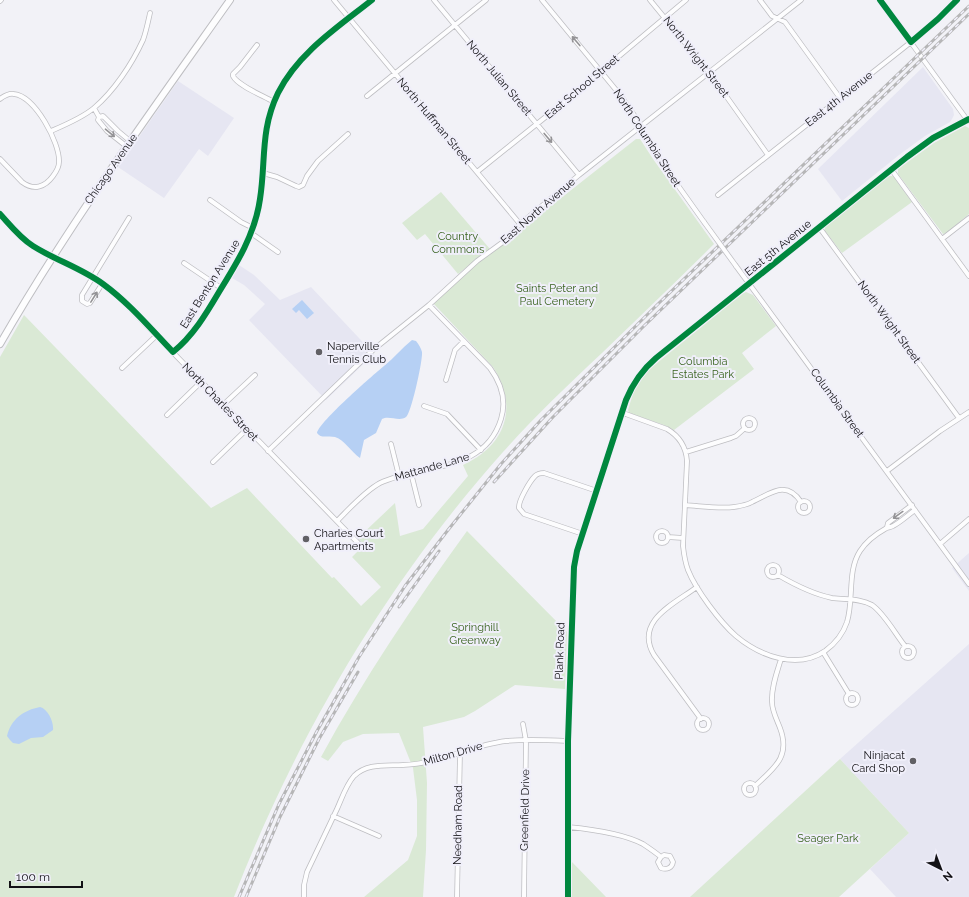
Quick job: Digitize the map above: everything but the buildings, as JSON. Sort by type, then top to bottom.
[{"type":"main road","name":"Chicago Avenue","points":[[0,344],[52,256],[128,143],[230,0]]},
{"type":"street","name":"North Huffman Street","points":[[334,0],[520,224]]},
{"type":"street","name":"East Benton Avenue","points":[[173,352],[195,330],[244,249],[251,234],[260,200],[263,173],[263,149],[269,116],[274,102],[289,74],[303,57],[372,0]]},
{"type":"street","name":"North Julian Street","points":[[434,0],[579,175]]},
{"type":"street","points":[[367,96],[486,0]]},
{"type":"street","name":"North Columbia Street","points":[[542,0],[621,96],[634,115],[639,128],[667,171],[704,222]]},
{"type":"street","name":"North Wright Street","points":[[650,0],[709,72],[768,155]]},
{"type":"street","name":"East School Street","points":[[476,172],[537,124],[686,0]]},
{"type":"street","points":[[760,0],[772,16],[785,22],[840,98]]},
{"type":"street","name":"East North Avenue","points":[[268,451],[373,350],[429,305],[477,261],[503,242],[520,224],[579,175],[801,0]]},
{"type":"street","points":[[880,0],[969,120]]},
{"type":"street","name":"East 4th Avenue","points":[[718,195],[911,42],[938,19],[957,0]]},
{"type":"street","points":[[50,131],[71,122],[94,108],[114,88],[143,39],[150,13]]},
{"type":"street","points":[[257,45],[233,74],[233,76],[234,79],[241,84],[274,102]]},
{"type":"street","points":[[0,99],[13,93],[22,96],[43,117],[50,131],[59,162],[53,175],[43,186],[35,188],[26,185],[0,159]]},
{"type":"street","points":[[94,108],[99,117],[98,120],[102,126],[128,143]]},
{"type":"street","points":[[99,117],[103,116],[128,143]]},
{"type":"street","name":"East 5th Avenue","points":[[623,413],[632,387],[644,368],[891,169],[926,143],[969,120]]},
{"type":"street","points":[[263,173],[277,177],[296,186],[303,186],[307,176],[318,161],[348,134]]},
{"type":"street","points":[[891,169],[969,276]]},
{"type":"street","points":[[210,200],[241,222],[253,228]]},
{"type":"street","name":"North Charles Street","points":[[0,214],[26,241],[38,249],[92,277],[130,307],[223,405],[360,545]]},
{"type":"street","points":[[102,284],[90,303],[84,303],[82,301],[82,295],[92,277],[129,218]]},
{"type":"street","points":[[942,239],[969,218]]},
{"type":"street","name":"Columbia Street","points":[[704,222],[969,584]]},
{"type":"street","name":"North Wright Street","points":[[819,227],[959,418]]},
{"type":"street","points":[[251,234],[278,252]]},
{"type":"street","points":[[184,263],[221,288]]},
{"type":"street","name":"Mattande Lane","points":[[337,521],[370,490],[379,484],[399,476],[470,458],[482,450],[492,438],[499,423],[503,411],[503,397],[501,387],[494,373],[429,305]]},
{"type":"street","points":[[122,368],[157,335]]},
{"type":"street","points":[[446,380],[455,350],[464,341]]},
{"type":"street","points":[[223,405],[254,375]]},
{"type":"street","points":[[167,415],[201,382]]},
{"type":"street","points":[[424,406],[447,414],[482,450]]},
{"type":"street","points":[[887,471],[969,412]]},
{"type":"street","points":[[623,413],[671,431],[679,439],[686,452],[688,466],[683,538],[685,563],[689,574],[721,621],[734,634],[755,649],[781,659],[803,660],[823,652],[838,639],[844,628],[849,612],[853,570],[858,555],[866,543],[886,527],[888,523],[912,505]]},
{"type":"street","name":"Plank Road","points":[[568,897],[568,741],[573,573],[575,559],[623,413]]},
{"type":"street","points":[[686,452],[731,438],[745,428]]},
{"type":"street","points":[[213,462],[247,429]]},
{"type":"street","points":[[391,444],[399,476]]},
{"type":"street","points":[[411,473],[419,505]]},
{"type":"street","points":[[583,534],[524,514],[519,504],[534,476],[540,473],[544,473],[597,491]]},
{"type":"street","points":[[685,505],[733,507],[749,504],[768,493],[781,490],[794,493],[801,502]]},
{"type":"street","points":[[886,527],[892,527],[915,510]]},
{"type":"street","points":[[940,544],[969,519]]},
{"type":"street","points":[[668,537],[683,538]]},
{"type":"street","points":[[778,575],[810,592],[833,598],[866,603],[876,609],[905,646]]},
{"type":"street","points":[[697,587],[655,618],[650,627],[648,639],[654,655],[700,719]]},
{"type":"street","points":[[823,652],[848,694]]},
{"type":"street","points":[[755,786],[775,767],[781,759],[783,751],[783,738],[773,711],[772,702],[773,689],[781,659]]},
{"type":"street","name":"Greenfield Drive","points":[[522,724],[526,740],[524,897]]},
{"type":"street","name":"Milton Drive","points":[[304,897],[305,880],[333,816],[351,780],[358,772],[373,766],[404,766],[427,763],[499,742],[526,740],[568,741]]},
{"type":"street","name":"Needham Road","points":[[457,897],[460,753]]},
{"type":"street","points":[[333,816],[379,836]]},
{"type":"street","points":[[568,827],[618,835],[632,839],[643,844],[661,857]]},
{"type":"shaded area","points":[[923,67],[953,109],[954,115],[952,119],[950,122],[925,136],[899,155],[842,201],[818,169]]},
{"type":"shaded area","points":[[178,81],[234,118],[208,156],[199,149],[164,198],[118,167]]},
{"type":"shaded area","points":[[239,265],[254,275],[280,300],[311,287],[374,354],[326,400],[249,320],[265,304],[244,285],[232,278]]},
{"type":"shaded area","points":[[969,553],[969,591],[952,568]]},
{"type":"shaded area","points":[[969,644],[969,897],[896,897],[870,869],[909,833],[840,759]]},
{"type":"green space","points":[[965,126],[969,128],[969,214],[947,233],[943,234],[898,174],[898,169],[934,143]]},
{"type":"green space","name":"Saints Peter and Paul Cemetery","points":[[636,139],[640,139],[714,244],[527,426],[461,502],[421,554],[384,607],[349,662],[316,719],[286,777],[234,897],[0,897],[0,357],[24,315],[211,508],[247,488],[332,578],[334,577],[361,606],[381,587],[352,557],[364,545],[358,538],[395,503],[400,536],[423,529],[468,476],[463,465],[478,457],[489,447],[498,436],[504,424],[506,410],[505,396],[501,382],[493,367],[433,303],[477,264]]},
{"type":"green space","points":[[888,176],[894,177],[912,202],[842,253],[825,231],[825,227]]},
{"type":"green space","name":"Country Commons","points":[[441,192],[490,249],[458,274],[425,234],[417,240],[402,223]]},
{"type":"green space","name":"Columbia Estates Park","points":[[746,292],[753,295],[776,326],[742,353],[754,369],[674,430],[629,413],[628,410],[634,390],[646,372]]},
{"type":"green space","name":"Springhill Greenway","points":[[467,531],[567,632],[565,689],[515,685],[464,717],[423,727],[427,783],[426,850],[423,897],[364,897],[408,860],[417,836],[417,800],[413,768],[399,733],[363,734],[343,742],[328,761],[321,757],[354,699],[390,642]]},
{"type":"green space","name":"Seager Park","points":[[840,759],[909,833],[839,897],[690,897]]},
{"type":"green space","points":[[571,861],[606,897],[571,897]]},
{"type":"water","points":[[302,300],[314,313],[307,319],[299,310],[296,313],[292,309]]},
{"type":"water","points":[[412,340],[416,341],[420,346],[422,357],[414,397],[406,417],[400,419],[382,419],[376,433],[364,440],[360,458],[339,439],[332,436],[321,436],[317,433],[320,427],[336,409]]},
{"type":"water","points":[[40,707],[46,710],[50,716],[53,723],[53,730],[43,737],[31,738],[19,744],[13,743],[7,736],[15,720],[29,710]]},
{"type":"railway","points":[[239,897],[279,804],[317,731],[359,657],[405,586],[501,464],[541,420],[659,303],[969,6]]},
{"type":"railway","points":[[494,482],[553,417],[645,325],[969,14]]},
{"type":"railway","points":[[399,607],[439,551]]},
{"type":"railway","points":[[246,897],[280,817],[319,739],[358,672]]},
{"type":"cycle path","points":[[0,214],[28,243],[95,278],[113,291],[173,352],[187,339],[204,316],[232,270],[250,236],[258,212],[268,120],[278,93],[296,65],[308,53],[372,0]]},
{"type":"cycle path","points":[[880,0],[911,42],[938,19],[957,0]]},
{"type":"cycle path","points":[[568,897],[568,741],[574,567],[577,551],[626,400],[632,388],[638,377],[656,358],[907,157],[933,138],[969,119]]},
{"type":"place","name":"Naperville Tennis Club","points":[[319,352]]},
{"type":"place","name":"Charles Court Apartments","points":[[306,539]]},
{"type":"place","name":"Ninjacat Card Shop","points":[[913,761]]}]
